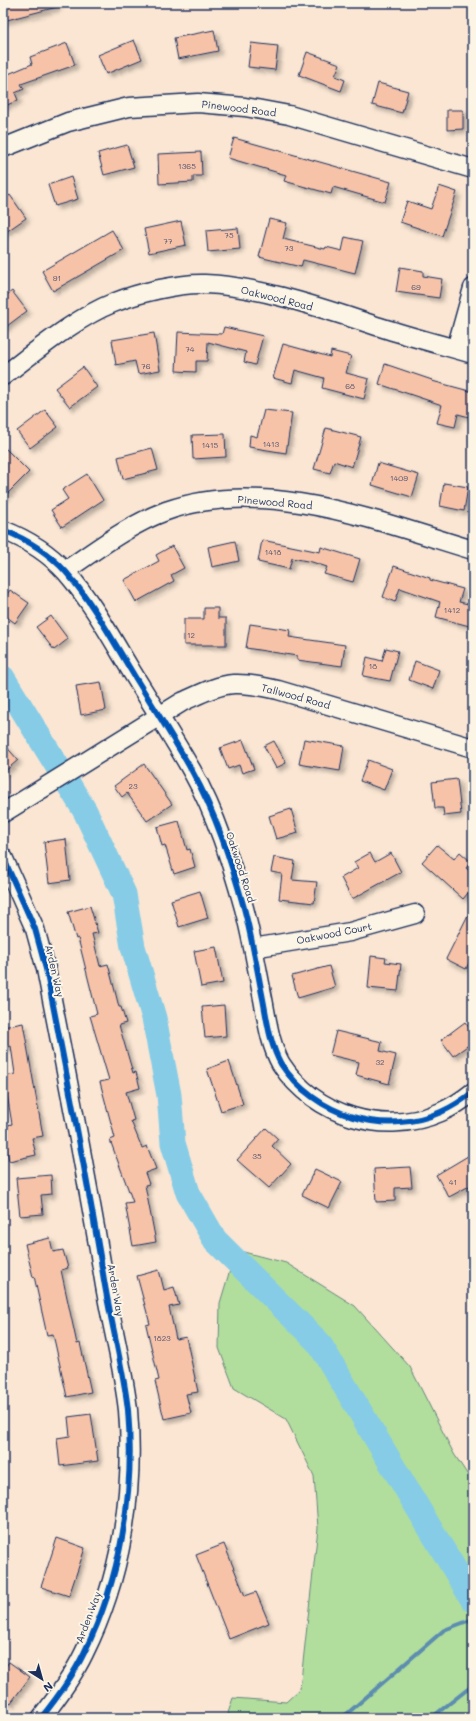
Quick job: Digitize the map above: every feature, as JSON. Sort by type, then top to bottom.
[{"type":"street","name":"Pinewood Road","points":[[3,148],[68,122],[129,107],[198,103],[245,107],[289,115],[473,169]]},
{"type":"street","name":"Oakwood Road","points":[[3,376],[78,322],[112,303],[141,294],[171,288],[204,284],[252,291],[274,296],[473,354]]},
{"type":"street","points":[[456,349],[473,288]]},
{"type":"street","name":"Pinewood Road","points":[[65,571],[107,542],[166,511],[222,498],[256,498],[318,505],[473,550]]},
{"type":"street","name":"Oakwood Road","points":[[3,530],[36,547],[65,571],[96,612],[192,771],[217,824],[236,878],[253,948],[272,1040],[280,1062],[297,1084],[314,1099],[334,1111],[353,1118],[379,1123],[400,1122],[424,1118],[442,1112],[473,1092]]},
{"type":"street","name":"Tallwood Road","points":[[3,812],[182,702],[209,690],[234,684],[278,690],[473,748]]},
{"type":"street","name":"Arden Way","points":[[3,857],[35,929],[46,969],[107,1299],[122,1369],[128,1418],[129,1449],[127,1500],[123,1538],[114,1576],[84,1654],[55,1700],[41,1718]]},
{"type":"street","name":"Oakwood Court","points":[[253,948],[350,932],[415,914]]},
{"type":"green space","points":[[236,1250],[286,1263],[355,1306],[410,1367],[454,1454],[473,1483],[473,1718],[231,1718],[228,1713],[233,1698],[286,1702],[300,1689],[318,1528],[314,1476],[286,1419],[234,1388],[219,1348],[220,1303]]},
{"type":"building","points":[[3,3],[57,3],[57,7],[3,21]]},
{"type":"building","points":[[214,30],[218,51],[178,59],[174,38]]},
{"type":"building","points":[[134,40],[142,59],[106,74],[98,55]]},
{"type":"building","points":[[67,43],[75,65],[21,84],[24,89],[15,93],[18,100],[3,107],[3,68],[6,75],[32,64],[30,57]]},
{"type":"building","points":[[251,43],[278,46],[275,70],[248,67]]},
{"type":"building","points":[[307,52],[340,64],[335,76],[345,80],[341,91],[299,75]]},
{"type":"building","points":[[378,83],[408,91],[402,113],[372,105]]},
{"type":"building","points":[[447,110],[463,110],[463,129],[447,130]]},
{"type":"building","points":[[234,138],[391,182],[385,202],[333,187],[331,194],[284,181],[286,175],[228,158]]},
{"type":"building","points":[[127,145],[134,167],[104,175],[98,153]]},
{"type":"building","points":[[201,152],[202,176],[193,176],[193,182],[159,184],[158,154]]},
{"type":"building","points":[[71,177],[78,199],[55,206],[48,185]]},
{"type":"building","points":[[439,186],[457,192],[442,236],[400,222],[407,201],[431,209]]},
{"type":"building","points":[[10,195],[26,218],[3,234],[3,200]]},
{"type":"building","points":[[269,219],[287,223],[283,239],[325,249],[326,247],[342,251],[345,237],[363,241],[355,273],[303,260],[301,267],[259,257]]},
{"type":"building","points":[[181,221],[186,245],[149,253],[144,229]]},
{"type":"building","points":[[238,228],[240,249],[208,252],[206,231]]},
{"type":"building","points":[[112,230],[124,250],[53,291],[42,271]]},
{"type":"building","points":[[400,267],[423,271],[423,276],[442,279],[439,298],[396,292]]},
{"type":"building","points":[[12,291],[27,311],[3,329],[3,298]]},
{"type":"building","points":[[224,327],[263,336],[255,365],[244,362],[246,352],[208,342],[207,361],[196,361],[196,372],[176,371],[178,332],[222,334]]},
{"type":"building","points":[[154,333],[160,370],[138,374],[135,361],[116,365],[112,340]]},
{"type":"building","points":[[283,344],[330,357],[331,351],[351,356],[346,373],[369,379],[364,399],[322,388],[324,378],[295,370],[292,383],[273,378]]},
{"type":"building","points":[[385,364],[432,381],[473,392],[473,418],[458,414],[455,427],[437,423],[442,405],[379,384]]},
{"type":"building","points":[[83,367],[97,387],[70,407],[55,388]]},
{"type":"building","points":[[45,410],[58,427],[30,448],[17,431]]},
{"type":"building","points":[[264,410],[292,413],[286,453],[249,447],[250,435],[257,437]]},
{"type":"building","points":[[326,428],[361,437],[352,467],[334,461],[330,473],[314,469]]},
{"type":"building","points":[[225,434],[226,457],[193,459],[192,435]]},
{"type":"building","points":[[3,446],[29,472],[3,498]]},
{"type":"building","points":[[152,448],[158,470],[123,479],[118,457]]},
{"type":"building","points":[[378,463],[419,475],[412,497],[372,485]]},
{"type":"building","points":[[87,474],[103,500],[62,527],[51,510],[68,499],[62,490]]},
{"type":"building","points":[[444,483],[468,487],[464,511],[440,506]]},
{"type":"building","points":[[262,540],[320,552],[321,547],[360,559],[353,582],[324,574],[327,567],[312,562],[292,558],[289,569],[258,562]]},
{"type":"building","points":[[235,541],[239,561],[212,567],[208,547]]},
{"type":"building","points":[[172,546],[184,568],[171,575],[174,581],[136,602],[124,580],[159,561],[156,555]]},
{"type":"building","points":[[394,566],[430,578],[430,580],[463,589],[459,602],[473,605],[473,627],[436,617],[440,602],[400,588],[395,602],[383,597]]},
{"type":"building","points":[[10,590],[29,603],[15,623],[3,614],[3,600]]},
{"type":"building","points":[[204,608],[218,608],[218,618],[226,618],[226,645],[184,645],[184,619],[204,619]]},
{"type":"building","points":[[51,616],[68,639],[54,650],[36,627]]},
{"type":"building","points":[[250,624],[290,630],[289,637],[345,645],[342,666],[297,660],[297,656],[246,648]]},
{"type":"building","points":[[386,648],[398,651],[390,681],[363,676],[367,657],[382,661]]},
{"type":"building","points":[[415,661],[439,670],[433,689],[409,680]]},
{"type":"building","points":[[101,682],[106,710],[81,715],[76,686]]},
{"type":"building","points":[[304,739],[344,746],[340,771],[299,764]]},
{"type":"building","points":[[243,740],[254,769],[242,773],[239,765],[228,769],[220,748]]},
{"type":"building","points":[[274,741],[286,763],[276,768],[264,746]]},
{"type":"building","points":[[3,743],[18,760],[3,773]]},
{"type":"building","points":[[368,760],[392,769],[384,790],[360,781]]},
{"type":"building","points":[[144,764],[172,804],[147,821],[127,793],[122,797],[114,786]]},
{"type":"building","points":[[457,779],[461,814],[444,816],[443,808],[435,808],[432,782]]},
{"type":"building","points":[[291,809],[298,833],[276,839],[269,816]]},
{"type":"building","points":[[179,821],[187,850],[190,849],[195,867],[174,874],[165,845],[162,846],[157,827]]},
{"type":"building","points":[[66,839],[70,880],[49,883],[44,842]]},
{"type":"building","points":[[437,845],[454,859],[460,852],[471,862],[466,868],[473,874],[473,887],[463,899],[422,862]]},
{"type":"building","points":[[370,853],[375,862],[391,853],[401,872],[352,899],[341,878],[358,868],[354,862]]},
{"type":"building","points":[[274,857],[295,861],[292,880],[317,882],[314,903],[279,899],[282,874],[271,872]]},
{"type":"building","points":[[200,891],[208,918],[179,927],[171,900]]},
{"type":"building","points":[[473,905],[473,955],[466,969],[446,959]]},
{"type":"building","points":[[90,906],[98,933],[92,934],[100,966],[108,964],[119,1007],[121,1007],[126,1023],[119,1025],[133,1073],[136,1072],[140,1088],[126,1092],[134,1120],[131,1121],[142,1148],[147,1146],[156,1169],[145,1173],[149,1184],[145,1185],[156,1242],[133,1246],[125,1203],[133,1202],[110,1140],[115,1138],[100,1082],[109,1080],[90,1016],[97,1014],[78,938],[76,939],[68,912]]},
{"type":"building","points":[[216,947],[223,983],[201,987],[194,951]]},
{"type":"building","points":[[371,956],[386,958],[385,962],[401,964],[398,991],[368,988]]},
{"type":"building","points":[[329,966],[335,987],[298,998],[292,976]]},
{"type":"building","points":[[224,1005],[226,1036],[205,1038],[202,1007]]},
{"type":"building","points":[[465,1022],[473,1033],[473,1042],[453,1056],[441,1040]]},
{"type":"building","points":[[23,1023],[43,1136],[32,1138],[36,1155],[9,1161],[3,1126],[12,1124],[4,1076],[15,1074],[11,1046],[3,1048],[3,1027]]},
{"type":"building","points":[[336,1031],[382,1042],[380,1051],[396,1055],[389,1084],[356,1075],[359,1062],[330,1055]]},
{"type":"building","points":[[229,1061],[243,1104],[221,1111],[207,1069]]},
{"type":"building","points":[[266,1128],[278,1139],[272,1146],[291,1164],[269,1188],[237,1160]]},
{"type":"building","points":[[473,1153],[473,1184],[449,1197],[436,1175]]},
{"type":"building","points":[[410,1167],[412,1187],[395,1188],[395,1201],[376,1202],[374,1169]]},
{"type":"building","points":[[315,1169],[342,1182],[329,1208],[302,1195]]},
{"type":"building","points":[[51,1175],[52,1194],[41,1195],[43,1214],[20,1216],[16,1178]]},
{"type":"building","points":[[50,1238],[53,1252],[63,1250],[68,1268],[61,1270],[77,1344],[80,1343],[91,1392],[67,1397],[53,1334],[47,1335],[34,1276],[33,1277],[25,1244]]},
{"type":"building","points":[[159,1270],[164,1290],[174,1287],[179,1305],[169,1307],[176,1339],[186,1337],[198,1392],[186,1394],[191,1413],[164,1419],[155,1381],[159,1380],[146,1325],[150,1324],[137,1276]]},
{"type":"building","points":[[91,1414],[98,1461],[60,1466],[57,1438],[70,1436],[68,1417]]},
{"type":"building","points":[[57,1538],[85,1548],[69,1596],[41,1587]]},
{"type":"building","points":[[224,1544],[245,1596],[256,1592],[269,1623],[229,1639],[196,1555]]},
{"type":"building","points":[[9,1662],[30,1677],[10,1704],[3,1700],[3,1670]]},
{"type":"waterway","points":[[3,678],[85,811],[124,894],[133,947],[154,1018],[169,1095],[173,1143],[188,1193],[215,1240],[319,1343],[473,1600]]},
{"type":"waterway","points":[[342,1718],[444,1630],[473,1619]]},
{"type":"waterway","points":[[431,1718],[473,1685]]},
{"type":"waterway","points":[[289,1718],[294,1715],[303,1718]]},
{"type":"cycle path","points":[[3,530],[29,542],[45,553],[59,565],[76,584],[102,623],[171,735],[201,787],[216,821],[239,890],[250,931],[274,1049],[281,1064],[295,1082],[312,1097],[332,1109],[352,1117],[374,1122],[397,1122],[419,1119],[441,1112],[473,1092]]},
{"type":"cycle path","points":[[3,857],[35,929],[46,969],[123,1377],[128,1410],[130,1441],[127,1503],[116,1565],[107,1595],[97,1625],[80,1662],[53,1703],[41,1718]]}]
